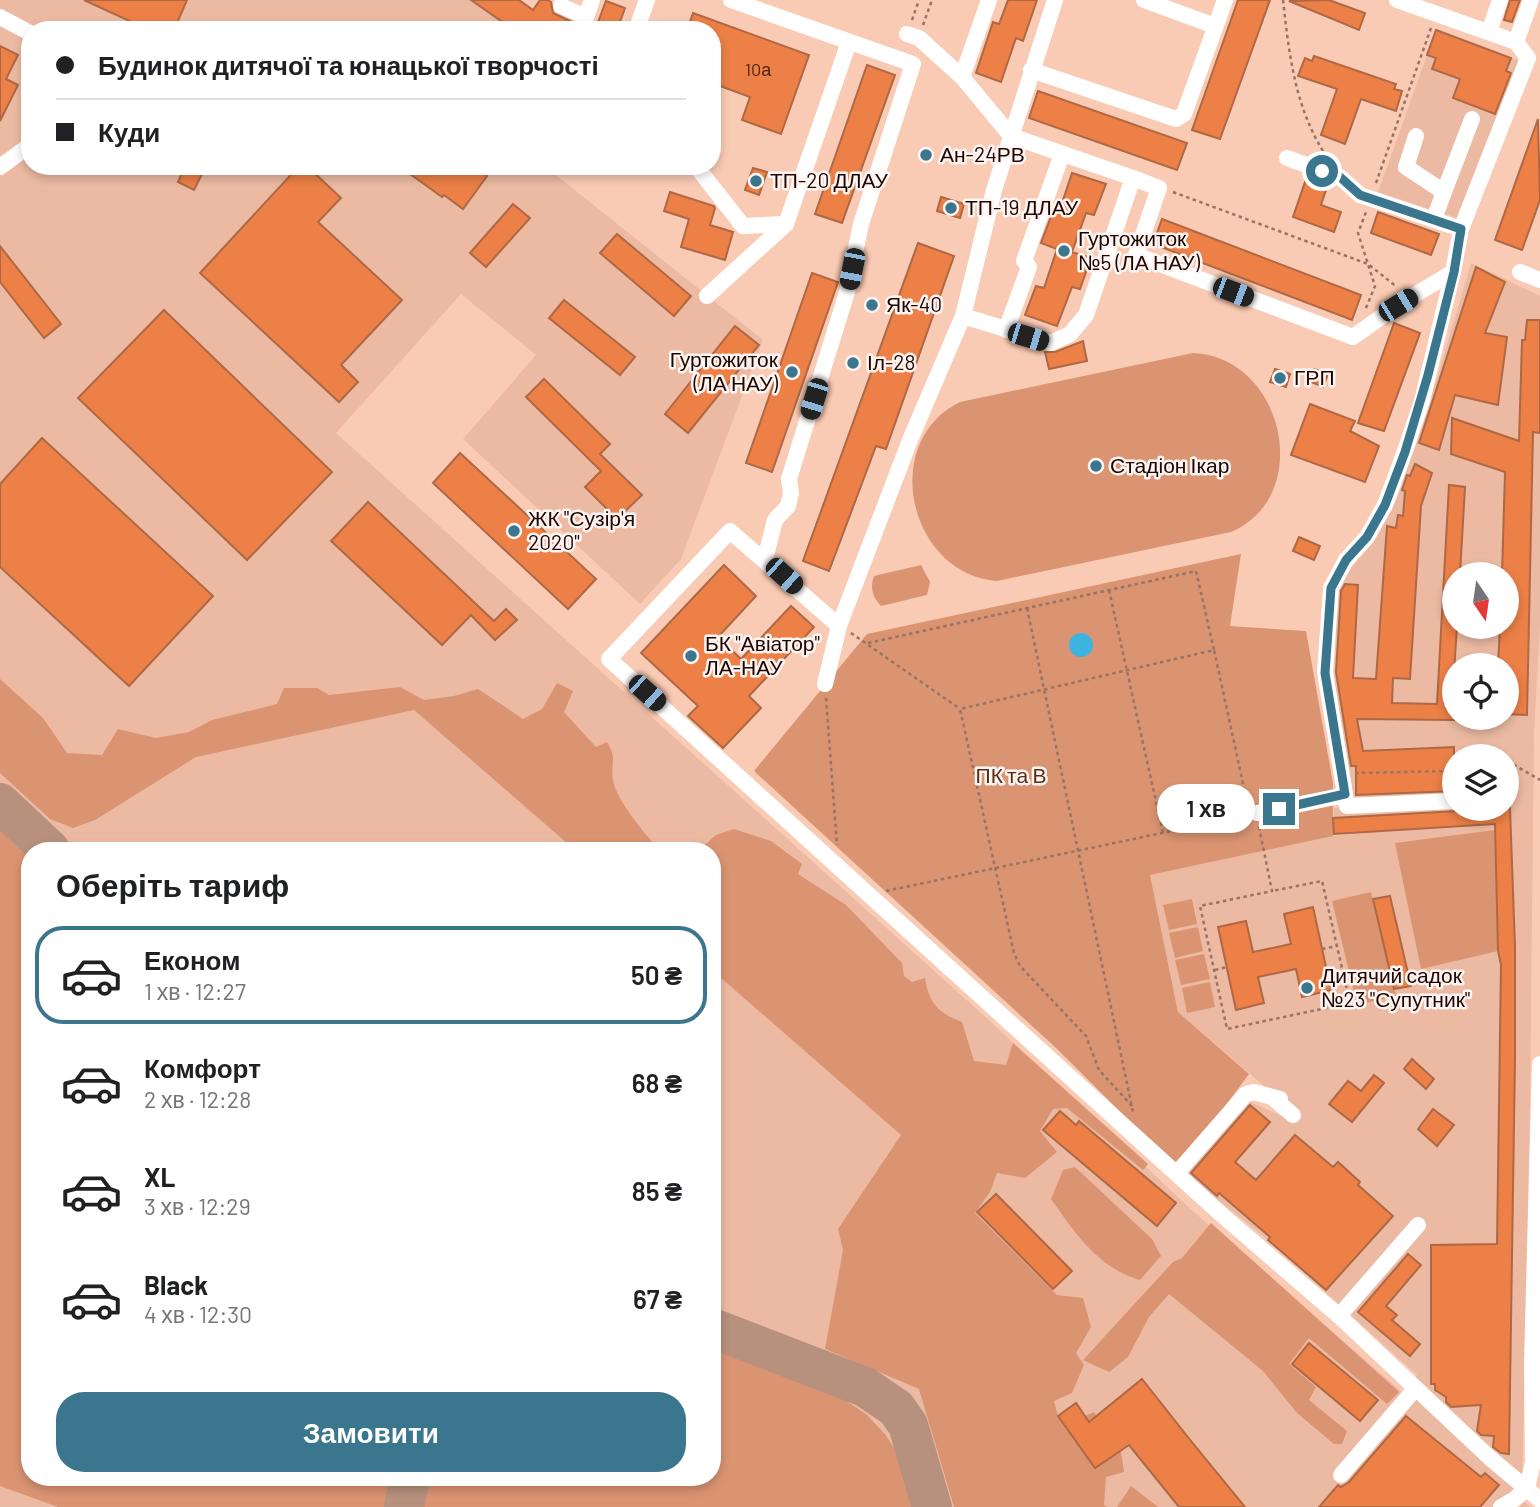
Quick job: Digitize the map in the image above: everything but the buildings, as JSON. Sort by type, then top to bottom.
[{"type":"street","points":[[561,6],[586,17],[592,0]]},
{"type":"street","points":[[639,21],[646,0]]},
{"type":"street","points":[[731,0],[914,64],[861,224],[847,292],[789,479],[791,493],[788,506],[775,520],[765,559]]},
{"type":"street","points":[[962,76],[989,0]]},
{"type":"street","points":[[825,684],[839,626],[910,440],[963,316],[994,190],[1055,0]]},
{"type":"street","points":[[1144,0],[1215,26]]},
{"type":"street","points":[[1031,70],[1176,119],[1184,114],[1225,0]]},
{"type":"street","points":[[1397,0],[1516,43],[1534,60],[1461,229],[1454,272],[1422,401],[1385,505],[1367,537],[1346,560],[1331,588],[1325,673],[1348,806],[1442,802]]},
{"type":"street","points":[[1489,32],[1500,0]]},
{"type":"street","points":[[1516,43],[1531,0]]},
{"type":"street","points":[[0,17],[21,28]]},
{"type":"street","points":[[913,36],[962,76],[1011,136],[1159,188],[1136,255],[1353,337],[1398,305],[1454,272]]},
{"type":"street","points":[[707,296],[786,224],[849,41]]},
{"type":"street","points":[[1434,219],[1472,119]]},
{"type":"street","points":[[1416,136],[1406,167],[1444,192]]},
{"type":"street","points":[[0,167],[21,152]]},
{"type":"street","points":[[1006,330],[1029,267],[1024,261],[1062,154]]},
{"type":"street","points":[[1287,158],[1340,177],[1360,195],[1461,229]]},
{"type":"street","points":[[703,175],[743,226],[786,224]]},
{"type":"street","points":[[963,316],[1051,343],[1070,334],[1086,316],[1133,178]]},
{"type":"street","points":[[1520,272],[1540,280]]},
{"type":"street","points":[[839,626],[730,531],[609,659],[1339,1316],[1490,1458],[1540,1500]]},
{"type":"street","points":[[1253,814],[1345,794]]},
{"type":"street","points":[[1501,1507],[1527,1488],[1533,1462],[1536,1419],[1540,1064]]},
{"type":"street","points":[[1177,1173],[1246,1094],[1254,1092],[1276,1098],[1293,1115]]},
{"type":"street","points":[[1339,1316],[1418,1225]]},
{"type":"street","points":[[1341,1475],[1415,1389]]},
{"type":"path","points":[[913,36],[932,0]]},
{"type":"path","points":[[1283,0],[1292,75],[1313,136],[1340,177]]},
{"type":"path","points":[[1364,312],[1375,286],[1358,233],[1436,14]]},
{"type":"path","points":[[1159,188],[1368,264]]},
{"type":"path","points":[[868,643],[1196,571],[1272,891]]},
{"type":"path","points":[[1109,590],[1163,833]]},
{"type":"path","points":[[1027,608],[1138,1136]]},
{"type":"path","points":[[839,626],[868,643],[960,709],[1014,953],[1020,966],[1086,1036],[1100,1070],[1132,1106]]},
{"type":"path","points":[[960,709],[1214,650]]},
{"type":"path","points":[[825,684],[839,866]]},
{"type":"path","points":[[1519,767],[1540,780]]},
{"type":"path","points":[[1341,773],[1442,771]]},
{"type":"path","points":[[869,894],[1253,814]]},
{"type":"path","points":[[1322,881],[1336,946],[1350,1003],[1227,1029],[1200,906],[1322,881]]},
{"type":"path","points":[[1322,949],[1336,946]]},
{"type":"path","points":[[1215,970],[1227,967]]},
{"type":"shaded area","points":[[0,0],[519,0],[533,10],[540,0],[548,0],[577,20],[21,21],[21,175],[556,175],[763,340],[681,559],[640,604],[463,439],[536,355],[461,294],[336,433],[991,1022],[1195,1213],[1402,1392],[1417,1375],[1268,1240],[1185,1174],[1246,1100],[1293,1121],[1291,1109],[1178,1012],[1150,875],[1333,836],[1366,833],[1334,834],[1334,808],[1352,804],[1351,780],[1334,681],[1338,583],[1370,546],[1398,496],[1471,263],[1540,296],[1540,625],[1534,733],[1522,1499],[1530,1507],[0,1507]]},
{"type":"shaded area","points":[[1436,30],[1520,61],[1457,218],[1378,192]]},
{"type":"green space","name":"Стадіон Ікар","points":[[1193,353],[1224,360],[1249,378],[1267,402],[1278,430],[1280,461],[1273,489],[1257,514],[1231,532],[997,581],[967,573],[942,556],[925,532],[915,504],[913,474],[919,445],[935,421],[960,402]]},
{"type":"green space","name":"ПК та В","points":[[1241,554],[1230,626],[1306,631],[1333,783],[1333,836],[1150,875],[1178,1012],[1249,1074],[1178,1169],[1055,1047],[754,771],[867,634]]},
{"type":"green space","points":[[921,565],[930,582],[927,595],[881,606],[873,592],[874,576]]},
{"type":"green space","points":[[0,679],[43,718],[67,753],[102,755],[118,729],[156,738],[189,732],[212,720],[277,704],[284,688],[317,688],[329,695],[400,687],[424,700],[478,689],[523,719],[542,709],[557,683],[573,691],[564,712],[596,747],[607,742],[613,757],[613,780],[620,798],[652,842],[566,842],[414,710],[196,757],[95,820],[73,828],[50,819],[0,773]]},
{"type":"green space","points":[[0,825],[21,845],[21,1486],[389,1486],[385,1507],[58,1507],[0,1486]]},
{"type":"green space","points":[[734,829],[771,841],[802,864],[798,874],[846,905],[902,963],[904,976],[912,982],[925,978],[929,994],[936,1006],[962,1022],[974,1061],[1006,1065],[1013,1043],[1148,1164],[1143,1170],[1067,1108],[1053,1109],[1040,1131],[1057,1152],[1025,1178],[997,1173],[990,1192],[975,1213],[1057,1295],[1083,1298],[1091,1327],[1076,1353],[1084,1365],[1072,1393],[1054,1401],[1058,1416],[1095,1468],[1113,1455],[1085,1416],[1094,1412],[1121,1452],[1124,1472],[1106,1477],[1104,1505],[1107,1507],[954,1507],[919,1389],[825,1349],[843,1250],[838,1229],[901,1135],[721,978],[721,842],[708,842],[716,835]]},
{"type":"green space","points":[[1495,830],[1498,951],[1421,969],[1395,843]]},
{"type":"green space","points":[[1371,892],[1396,996],[1357,1005],[1332,901]]},
{"type":"green space","points":[[1192,899],[1197,924],[1169,930],[1163,905]]},
{"type":"green space","points":[[1198,927],[1203,951],[1175,958],[1169,933]]},
{"type":"green space","points":[[1204,954],[1210,979],[1181,985],[1175,960]]},
{"type":"green space","points":[[1210,982],[1215,1007],[1187,1013],[1182,988]]},
{"type":"green space","points":[[1075,1167],[1152,1239],[1161,1256],[1140,1280],[1112,1267],[1089,1248],[1051,1199],[1063,1170]]},
{"type":"green space","points":[[1211,1223],[1399,1392],[1387,1404],[1309,1338],[1289,1364],[1316,1387],[1309,1400],[1347,1431],[1342,1444],[1334,1444],[1297,1413],[1263,1371],[1169,1294],[1149,1317],[1128,1357],[1109,1372],[1083,1360],[1173,1262],[1182,1258]]},
{"type":"green space","points":[[721,1350],[838,1395],[867,1415],[885,1434],[897,1453],[913,1507],[421,1507],[424,1486],[721,1486]]},
{"type":"green space","points":[[1131,1486],[1158,1507],[1117,1507]]},
{"type":"water","points":[[1081,633],[1090,636],[1093,645],[1090,654],[1081,657],[1072,654],[1069,645],[1072,636]]},
{"type":"taxiway","points":[[0,803],[41,842]]},
{"type":"taxiway","points":[[721,1331],[865,1387],[896,1408],[908,1425],[932,1507]]},
{"type":"taxiway","points":[[404,1507],[408,1486]]},
{"type":"place","name":"Ан-24РВ","points":[[926,155]]},
{"type":"place","name":"ТП-20 ДЛАУ","points":[[756,181]]},
{"type":"place","name":"ТП-19 ДЛАУ","points":[[951,208]]},
{"type":"place","name":"Гуртожиток №5 (ЛА НАУ)","points":[[1064,251]]},
{"type":"place","name":"Як-40","points":[[872,305]]},
{"type":"place","name":"Іл-28","points":[[853,363]]},
{"type":"place","name":"Гуртожиток (ЛА НАУ)","points":[[792,372]]},
{"type":"place","name":"ГРП","points":[[1280,378]]},
{"type":"place","name":"Стадіон Ікар","points":[[1096,466]]},
{"type":"place","name":"ЖК \"Сузір'я 2020\"","points":[[514,531]]},
{"type":"place","name":"БК \"Авіатор\" ЛА-НАУ","points":[[691,656]]},
{"type":"place","name":"Дитячий садок №23 \"Супутник\"","points":[[1307,988]]},
{"type":"route","points":[[1279,809],[1345,794],[1325,673],[1331,588],[1336,575],[1367,537],[1385,505],[1405,452],[1422,401],[1454,272],[1461,229],[1360,195],[1340,177],[1322,171]]}]
